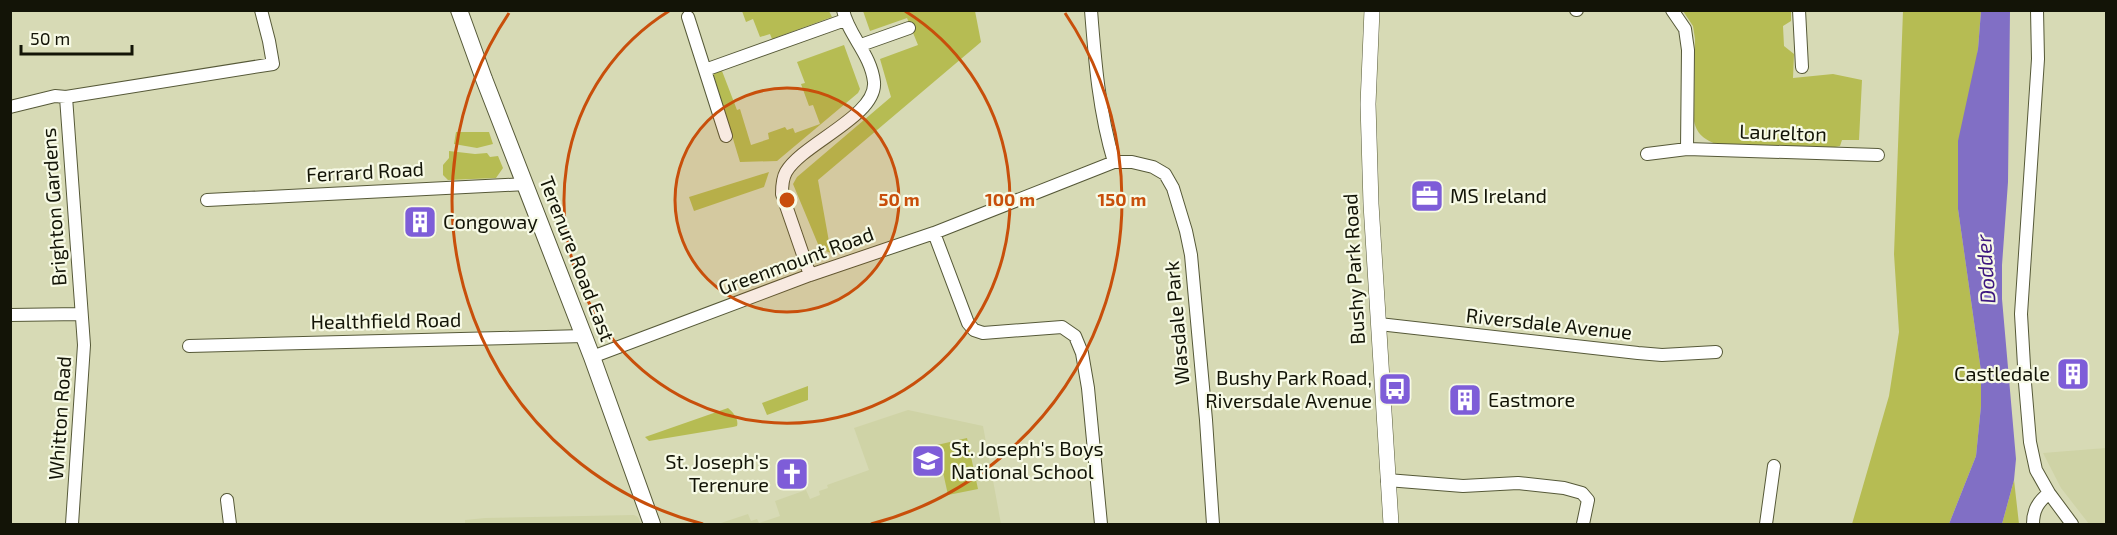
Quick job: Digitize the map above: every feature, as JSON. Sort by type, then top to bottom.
[{"type":"main road","name":"Terenure Road East","points":[[459,10],[592,357],[652,525]]},
{"type":"street","points":[[10,106],[55,96],[66,97],[273,64],[261,10]]},
{"type":"street","points":[[1091,10],[1096,78],[1105,130],[1114,162]]},
{"type":"street","name":"Bushy Park Road","points":[[1372,10],[1368,104],[1371,204],[1387,480],[1392,525]]},
{"type":"street","points":[[1672,10],[1685,29],[1688,50],[1687,150]]},
{"type":"street","points":[[1799,10],[1802,67]]},
{"type":"street","points":[[2037,10],[2038,59],[2021,336],[2033,460],[2049,493],[2072,525]]},
{"type":"street","points":[[705,70],[844,15],[861,45],[874,83],[873,93],[867,105],[808,150],[786,171],[782,182],[782,194],[810,275]]},
{"type":"street","points":[[688,17],[726,136]]},
{"type":"street","points":[[861,45],[909,28]]},
{"type":"street","name":"Brighton Gardens","points":[[66,97],[81,314]]},
{"type":"street","name":"Laurelton","points":[[1647,154],[1687,150],[1878,155]]},
{"type":"street","name":"Greenmount Road","points":[[592,357],[810,275],[934,233],[1114,162]]},
{"type":"street","name":"Wasdale Park","points":[[1114,162],[1132,162],[1153,167],[1165,174],[1173,188],[1184,222],[1191,255],[1213,525]]},
{"type":"street","name":"Ferrard Road","points":[[207,200],[526,184]]},
{"type":"street","points":[[934,233],[968,323],[974,330],[983,333],[1062,327],[1069,331],[1079,343],[1088,388],[1101,525]]},
{"type":"street","points":[[10,315],[81,314]]},
{"type":"street","name":"Whitton Road","points":[[72,525],[84,345],[81,314]]},
{"type":"street","name":"Riversdale Avenue","points":[[1379,324],[1638,354],[1716,352]]},
{"type":"street","name":"Healthfield Road","points":[[189,346],[584,336]]},
{"type":"street","points":[[1766,525],[1774,466]]},
{"type":"street","points":[[1387,480],[1463,486],[1518,483],[1564,488],[1582,493],[1588,500],[1583,525]]},
{"type":"street","points":[[2033,525],[2037,505],[2049,493]]},
{"type":"street","points":[[227,500],[230,525]]},
{"type":"shaded area","name":"St. Joseph's Boys National School","points":[[908,410],[983,426],[1001,524],[718,524],[748,514],[751,521],[757,519],[759,523],[780,516],[775,501],[806,490],[810,499],[820,495],[819,491],[828,488],[827,485],[869,470],[854,428]]},
{"type":"shaded area","points":[[2106,448],[2106,524],[2089,524],[2061,488],[2043,453]]},
{"type":"shaded area","points":[[634,515],[638,517],[641,524],[465,524],[465,520],[485,518]]},
{"type":"green space","points":[[742,11],[829,11],[832,17],[772,39],[770,34],[760,37],[753,19],[746,22]]},
{"type":"green space","points":[[863,11],[975,11],[981,42],[818,180],[831,253],[820,249],[793,184],[797,177],[891,97],[880,59],[918,45],[907,18],[870,31]]},
{"type":"green space","points":[[1683,11],[1791,11],[1791,21],[1783,26],[1784,46],[1794,54],[1793,78],[1833,74],[1862,80],[1859,140],[1842,140],[1840,146],[1835,147],[1721,146],[1703,137],[1694,121],[1695,39],[1693,26]]},
{"type":"green space","points":[[1903,11],[1981,11],[1958,209],[1981,371],[1981,406],[1976,456],[1949,524],[1852,524],[1889,396],[1899,332],[1894,254]]},
{"type":"green space","points":[[844,45],[860,89],[858,93],[777,161],[740,162],[713,73],[722,71],[737,110],[740,109],[751,145],[769,139],[768,133],[785,127],[787,130],[793,128],[795,133],[820,124],[813,105],[809,106],[801,84],[805,83],[797,62]]},
{"type":"green space","points":[[456,132],[489,132],[493,144],[477,148],[454,144]]},
{"type":"green space","points":[[449,151],[487,153],[490,157],[498,156],[503,168],[496,178],[448,180],[443,175],[443,165],[449,158]]},
{"type":"green space","points":[[769,172],[764,187],[694,211],[689,197]]},
{"type":"green space","points":[[808,386],[808,400],[767,415],[762,403]]},
{"type":"green space","points":[[728,408],[736,418],[737,426],[649,441],[645,437]]},
{"type":"green space","points":[[967,438],[978,489],[948,495],[937,445]]},
{"type":"green space","points":[[2014,480],[2019,524],[2002,524]]},
{"type":"water","name":"Dodder","points":[[1981,11],[2010,11],[2008,182],[2002,299],[2016,459],[2014,480],[2002,524],[1949,524],[1976,456],[1981,406],[1981,371],[1958,209],[1958,141],[1978,49]]},
{"type":"place","name":"MS Ireland","points":[[1427,196]]},
{"type":"place","name":"Congoway","points":[[420,222]]},
{"type":"place","name":"Castledale","points":[[2073,374]]},
{"type":"place","name":"Bushy Park Road, Riversdale Avenue","points":[[1395,389]]},
{"type":"place","name":"Eastmore","points":[[1465,400]]},
{"type":"place","name":"St. Joseph's Boys National School","points":[[928,461]]},
{"type":"place","name":"St. Joseph's Terenure","points":[[792,474]]}]
